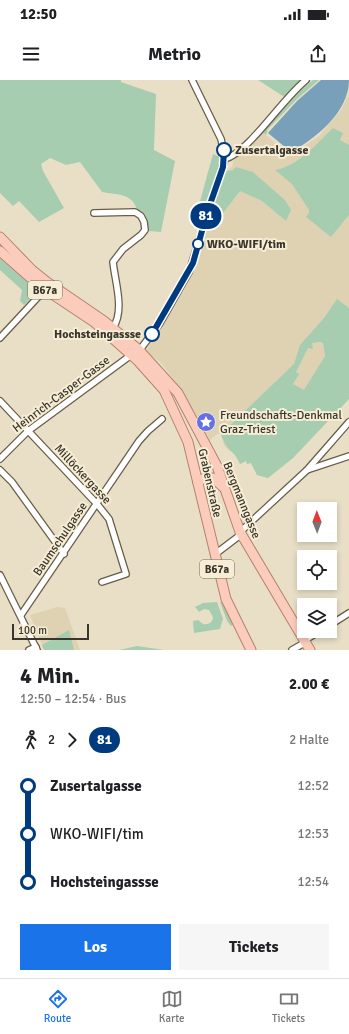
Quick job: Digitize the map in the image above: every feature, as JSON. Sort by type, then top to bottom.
[{"type":"main road","name":"Grabenstraße","points":[[0,237],[32,270],[113,328],[135,352],[164,390],[188,442],[214,556],[226,599],[251,650]]},
{"type":"main road","name":"Grabenstraße","points":[[0,251],[28,277],[135,352],[166,378]]},
{"type":"main road","name":"Bergmanngasse","points":[[166,378],[178,393],[217,466],[240,532],[307,644]]},
{"type":"main road","points":[[175,412],[181,418],[191,440],[203,441]]},
{"type":"main road","points":[[198,483],[202,479],[213,478],[224,488]]},
{"type":"street","points":[[192,80],[221,139],[225,159],[233,157],[241,150],[279,106],[306,80]]},
{"type":"street","name":"Heinrich-Casper-Gasse","points":[[0,459],[28,432],[135,352],[160,323],[189,272],[225,159]]},
{"type":"street","points":[[94,213],[135,212],[141,216],[144,222],[145,230],[141,236],[123,249],[113,262],[118,307],[118,318],[113,328]]},
{"type":"street","points":[[0,338],[39,296]]},
{"type":"street","name":"Millöckergasse","points":[[0,401],[98,504],[108,519],[126,574],[102,582]]},
{"type":"street","name":"Baumschulgasse","points":[[20,615],[64,554],[139,441],[162,419]]},
{"type":"street","points":[[214,556],[239,536],[240,532],[307,470],[349,422]]},
{"type":"street","points":[[307,470],[349,456]]},
{"type":"street","points":[[0,470],[12,482],[64,554]]},
{"type":"street","points":[[0,575],[36,648],[29,650]]},
{"type":"street","points":[[337,621],[349,613]]},
{"type":"street","points":[[292,650],[307,644]]},
{"type":"shaded area","points":[[349,94],[349,399],[293,458],[268,478],[257,475],[251,463],[247,464],[246,461],[240,464],[235,453],[228,450],[224,445],[221,434],[217,434],[210,440],[178,385],[160,362],[146,351],[183,292],[199,254],[224,172],[232,167],[234,159],[261,131],[291,155],[319,136],[341,110]]},
{"type":"shaded area","points":[[57,607],[65,608],[80,650],[44,650],[30,615]]},
{"type":"green space","points":[[0,80],[121,80],[121,82],[156,94],[154,150],[175,161],[161,232],[149,231],[145,214],[137,210],[132,200],[124,196],[102,192],[80,162],[66,165],[50,158],[41,164],[43,171],[64,208],[39,222],[19,201],[13,206],[0,193]]},
{"type":"green space","points":[[258,80],[306,80],[286,98]]},
{"type":"green space","points":[[313,80],[319,80],[296,100],[268,129],[266,135],[261,131],[289,100]]},
{"type":"green space","points":[[333,128],[343,133],[340,140],[349,145],[349,215],[331,237],[306,217],[309,210],[292,184],[275,170],[292,164],[307,154]]},
{"type":"green space","points":[[213,154],[218,156],[224,172],[233,170],[236,167],[253,172],[285,200],[291,210],[286,221],[262,201],[240,191],[210,230],[209,218],[199,215],[197,212]]},
{"type":"green space","points":[[0,258],[38,291],[24,305],[20,301],[22,290],[0,270]]},
{"type":"green space","points":[[337,299],[349,308],[349,399],[293,458],[268,478],[257,475],[251,463],[247,464],[246,461],[240,464],[238,459],[225,444],[221,434],[294,364],[300,345],[324,318]],"holes":[[[312,343],[323,343],[325,356],[304,390],[293,384],[299,374],[296,372],[308,348],[313,349]]]},
{"type":"green space","points":[[217,602],[223,619],[220,629],[194,633],[193,621],[198,620],[203,624],[209,624],[213,619],[209,610],[204,609],[199,612],[195,607],[203,603]]},
{"type":"green space","points":[[220,602],[222,602],[233,625],[231,626],[227,621]]},
{"type":"green space","points":[[69,630],[74,650],[44,650],[42,645]]},
{"type":"green space","points":[[137,646],[164,650],[119,650]]},
{"type":"water","points":[[321,80],[349,80],[348,92],[337,113],[329,123],[311,139],[291,152],[268,133],[297,101]]},
{"type":"bus line","name":"81","points":[[152,334],[160,323],[193,263],[207,213],[225,162],[224,150]]},
{"type":"place","name":"Zusertalgasse","points":[[224,150]]},
{"type":"place","name":"WKO-WIFI/tim","points":[[198,244]]},
{"type":"place","name":"Hochsteingassse","points":[[152,334]]},
{"type":"place","name":"Freundschafts-Denkmal Graz-Triest","points":[[206,422]]}]
